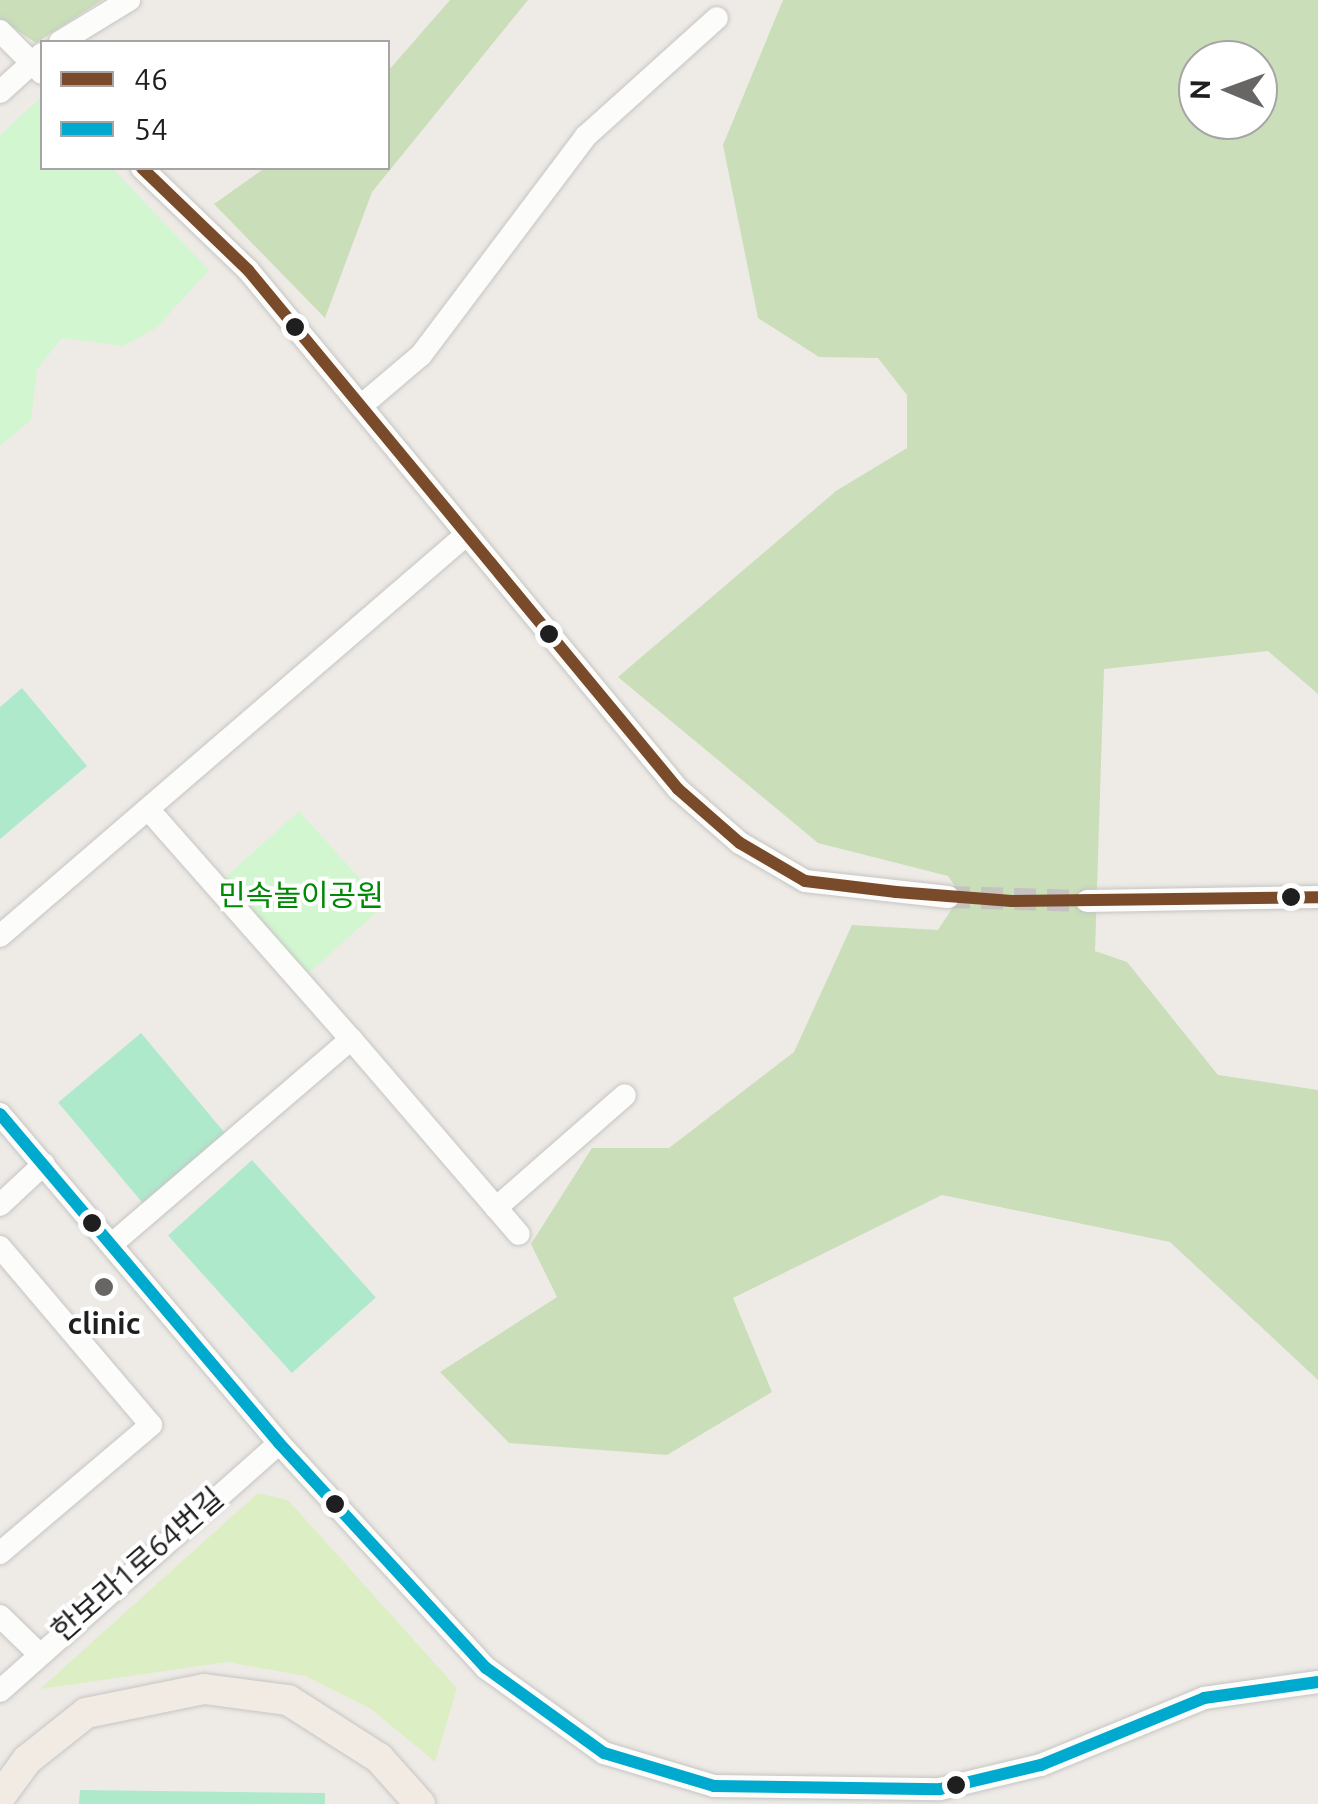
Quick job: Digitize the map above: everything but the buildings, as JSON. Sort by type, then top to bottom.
[{"type":"main road","points":[[0,1797],[27,1760],[86,1713],[204,1689],[288,1700],[379,1758],[420,1804]]},
{"type":"street","points":[[63,40],[129,0]]},
{"type":"street","points":[[360,406],[421,354],[586,136],[717,18]]},
{"type":"street","points":[[0,31],[38,62],[0,92]]},
{"type":"street","points":[[144,170],[248,270],[678,788],[740,843],[804,882],[948,897]]},
{"type":"street","points":[[0,936],[468,534]]},
{"type":"street","points":[[148,809],[518,1234]]},
{"type":"street","points":[[1087,902],[1318,898]]},
{"type":"street","points":[[112,1244],[351,1039]]},
{"type":"street","points":[[496,1208],[625,1095]]},
{"type":"street","points":[[0,1114],[279,1443],[486,1668],[604,1753],[682,1781],[940,1788],[1040,1765],[1204,1698],[1318,1682]]},
{"type":"street","points":[[0,1205],[44,1164]]},
{"type":"street","points":[[0,1247],[151,1425],[0,1553]]},
{"type":"street","name":"한보라1로64번길","points":[[0,1690],[36,1652],[279,1443]]},
{"type":"street","points":[[0,1616],[36,1652]]},
{"type":"green space","points":[[0,0],[102,0],[36,43],[0,19]]},
{"type":"green space","points":[[450,0],[528,0],[390,170],[390,69]]},
{"type":"green space","points":[[783,0],[1318,0],[1318,694],[1268,651],[1104,669],[1095,951],[1127,962],[1218,1075],[1318,1090],[1318,1380],[1170,1242],[942,1195],[733,1298],[772,1392],[667,1455],[509,1443],[440,1372],[557,1297],[531,1244],[592,1148],[669,1148],[794,1052],[852,925],[938,930],[961,895],[948,876],[818,843],[618,677],[836,491],[907,448],[907,395],[878,358],[819,357],[758,318],[723,145]]},
{"type":"green space","points":[[40,98],[40,170],[114,170],[209,270],[156,328],[123,346],[62,338],[37,369],[31,420],[0,446],[0,135]]},
{"type":"green space","points":[[262,170],[390,170],[372,192],[325,318],[214,204]]},
{"type":"green space","points":[[22,688],[87,766],[0,839],[0,707]]},
{"type":"green space","name":"민속놀이공원","points":[[299,811],[384,905],[302,979],[217,885]]},
{"type":"green space","points":[[141,1033],[227,1136],[144,1205],[58,1102]]},
{"type":"green space","points":[[252,1160],[376,1297],[292,1373],[168,1236]]},
{"type":"green space","points":[[258,1493],[288,1500],[457,1688],[435,1762],[371,1709],[305,1676],[227,1662],[40,1689]]},
{"type":"green space","points":[[80,1790],[325,1793],[325,1804],[79,1804]]},
{"type":"tunnel","points":[[948,897],[1087,901]]},
{"type":"transit line","name":"46","points":[[144,170],[248,270],[678,789],[740,843],[805,881],[896,892],[1012,901],[1318,897]]},
{"type":"transit line","name":"54","points":[[0,1114],[279,1443],[486,1668],[604,1753],[714,1786],[940,1789],[1041,1765],[1204,1698],[1318,1682]]},
{"type":"place","name":"clinic","points":[[104,1287]]}]
